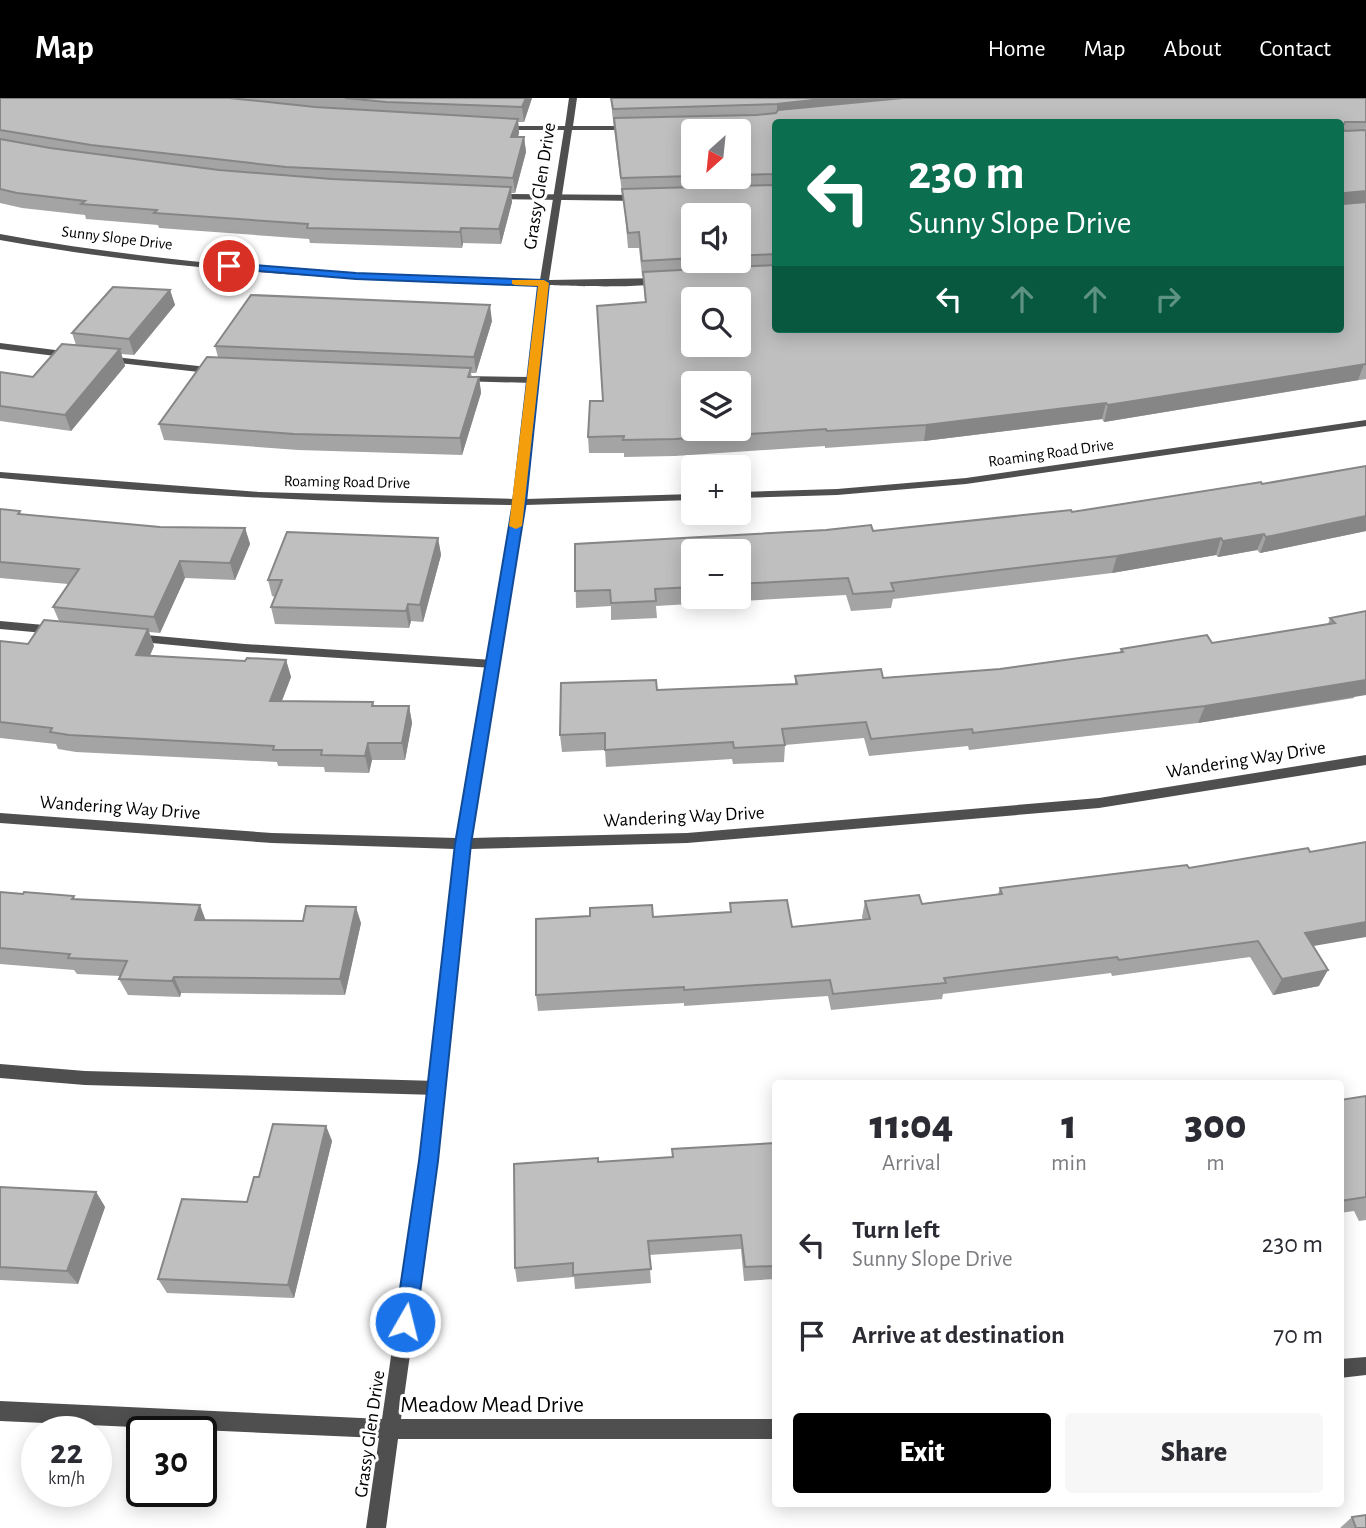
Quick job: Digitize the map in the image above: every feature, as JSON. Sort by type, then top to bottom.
[{"type":"street","name":"Grassy Glen Drive","points":[[376,1528],[436,1088],[463,844],[520,502],[544,283],[573,98]]},
{"type":"street","points":[[488,127],[646,128]]},
{"type":"street","points":[[480,197],[650,198]]},
{"type":"street","name":"Sunny Slope Drive","points":[[0,237],[94,253],[256,269],[544,283],[669,281]]},
{"type":"street","points":[[0,346],[86,357]]},
{"type":"street","points":[[100,358],[231,372]]},
{"type":"street","points":[[450,379],[533,380]]},
{"type":"street","name":"Roaming Road Drive","points":[[751,495],[837,492],[966,481],[1366,423]]},
{"type":"street","name":"Roaming Road Drive","points":[[0,475],[85,484],[281,497],[520,502],[681,497]]},
{"type":"street","points":[[0,625],[68,632]]},
{"type":"street","points":[[122,637],[493,664]]},
{"type":"street","name":"Wandering Way Drive","points":[[0,818],[272,838],[463,844],[687,838],[1099,803],[1366,760]]},
{"type":"street","points":[[0,1071],[85,1077],[436,1088]]},
{"type":"street","points":[[1344,1369],[1366,1366]]},
{"type":"street","name":"Meadow Mead Drive","points":[[0,1411],[390,1429],[772,1429]]},
{"type":"building","points":[[0,98],[229,98],[315,107],[518,119],[511,137],[524,137],[513,178],[286,167],[91,145],[0,130]]},
{"type":"building","points":[[345,98],[526,98],[522,107]]},
{"type":"building","points":[[611,98],[831,98],[777,104],[613,109]]},
{"type":"building","points":[[903,98],[1366,98],[1366,122],[1344,124],[1344,119],[772,119],[772,174],[751,175],[751,119],[681,119],[681,176],[621,178],[614,118],[776,113],[778,110]]},
{"type":"building","points":[[1344,130],[1366,130],[1366,191],[1345,193],[1344,204]]},
{"type":"building","points":[[0,139],[219,170],[332,179],[511,187],[499,229],[461,228],[460,232],[307,228],[308,224],[154,213],[157,210],[81,204],[85,201],[0,189]]},
{"type":"building","points":[[772,185],[772,254],[751,255],[751,203],[681,203],[681,259],[642,261],[639,232],[628,233],[622,189],[751,189],[751,186]]},
{"type":"building","points":[[1366,202],[1366,364],[1108,405],[1106,403],[926,425],[751,434],[751,371],[681,371],[681,439],[623,440],[624,436],[588,437],[590,401],[603,401],[597,306],[646,302],[643,272],[681,270],[681,273],[751,273],[751,266],[772,265],[772,333],[1344,333],[1344,204]]},
{"type":"building","points":[[113,287],[170,290],[129,339],[72,333]]},
{"type":"building","points":[[251,295],[490,305],[474,357],[215,346]]},
{"type":"building","points":[[62,344],[120,349],[65,415],[0,406],[0,372],[33,377]]},
{"type":"building","points":[[207,357],[471,368],[468,377],[479,377],[460,438],[294,434],[159,424]]},
{"type":"building","points":[[1366,466],[1366,516],[1266,537],[1264,534],[1223,541],[1221,538],[1117,556],[891,583],[894,591],[853,594],[848,578],[751,583],[751,539],[681,539],[681,588],[655,589],[656,601],[611,603],[610,590],[575,591],[575,544],[826,530],[871,525],[873,531],[1072,512],[1261,482],[1262,484]]},
{"type":"building","points":[[0,509],[20,511],[18,514],[160,527],[245,528],[230,563],[180,561],[154,617],[53,607],[79,569],[0,562]]},
{"type":"building","points":[[287,532],[438,538],[420,605],[408,604],[406,611],[271,607],[282,580],[268,580]]},
{"type":"building","points":[[1366,611],[1366,680],[1205,706],[973,733],[972,729],[871,739],[866,722],[782,729],[785,745],[734,748],[733,742],[605,750],[605,733],[560,735],[561,683],[656,680],[657,690],[797,684],[795,676],[881,669],[883,678],[1000,669],[1123,652],[1121,649],[1207,635],[1212,643],[1335,623],[1330,618]]},
{"type":"building","points":[[44,620],[148,629],[136,655],[245,661],[247,658],[286,660],[270,701],[373,702],[372,706],[409,706],[402,743],[368,743],[365,756],[321,755],[322,750],[273,750],[274,746],[69,735],[50,732],[52,728],[0,722],[0,641],[28,644]]},
{"type":"building","points":[[1366,842],[1366,922],[1305,933],[1328,970],[1282,979],[1258,941],[1119,960],[1117,957],[944,978],[946,983],[833,994],[830,980],[684,990],[684,987],[536,995],[536,919],[590,916],[590,908],[652,905],[653,917],[731,912],[730,903],[787,900],[792,927],[870,919],[865,901],[919,895],[922,904],[1002,894],[1000,888],[1187,865],[1189,868],[1308,848],[1310,852]]},
{"type":"building","points":[[0,892],[74,896],[72,899],[200,905],[195,920],[303,921],[306,906],[356,907],[340,979],[119,979],[127,961],[68,958],[70,954],[0,948]]},
{"type":"building","points":[[1366,1096],[1366,1197],[1344,1200],[1344,1099]]},
{"type":"building","points":[[273,1124],[326,1126],[288,1285],[158,1279],[182,1199],[247,1202],[254,1177],[259,1177]]},
{"type":"building","points":[[772,1143],[772,1266],[745,1267],[741,1235],[648,1241],[651,1269],[573,1275],[573,1263],[515,1268],[514,1164],[598,1158],[598,1162],[673,1157],[672,1149]]},
{"type":"building","points":[[0,1187],[96,1192],[67,1271],[0,1267]]},
{"type":"building","points":[[1366,1515],[1366,1528],[1356,1528],[1352,1517]]},
{"type":"slow traffic","points":[[515,282],[544,283],[516,526]]},
{"type":"route","points":[[229,266],[356,276],[544,283],[520,502],[463,844],[428,1161],[405,1322]]}]
